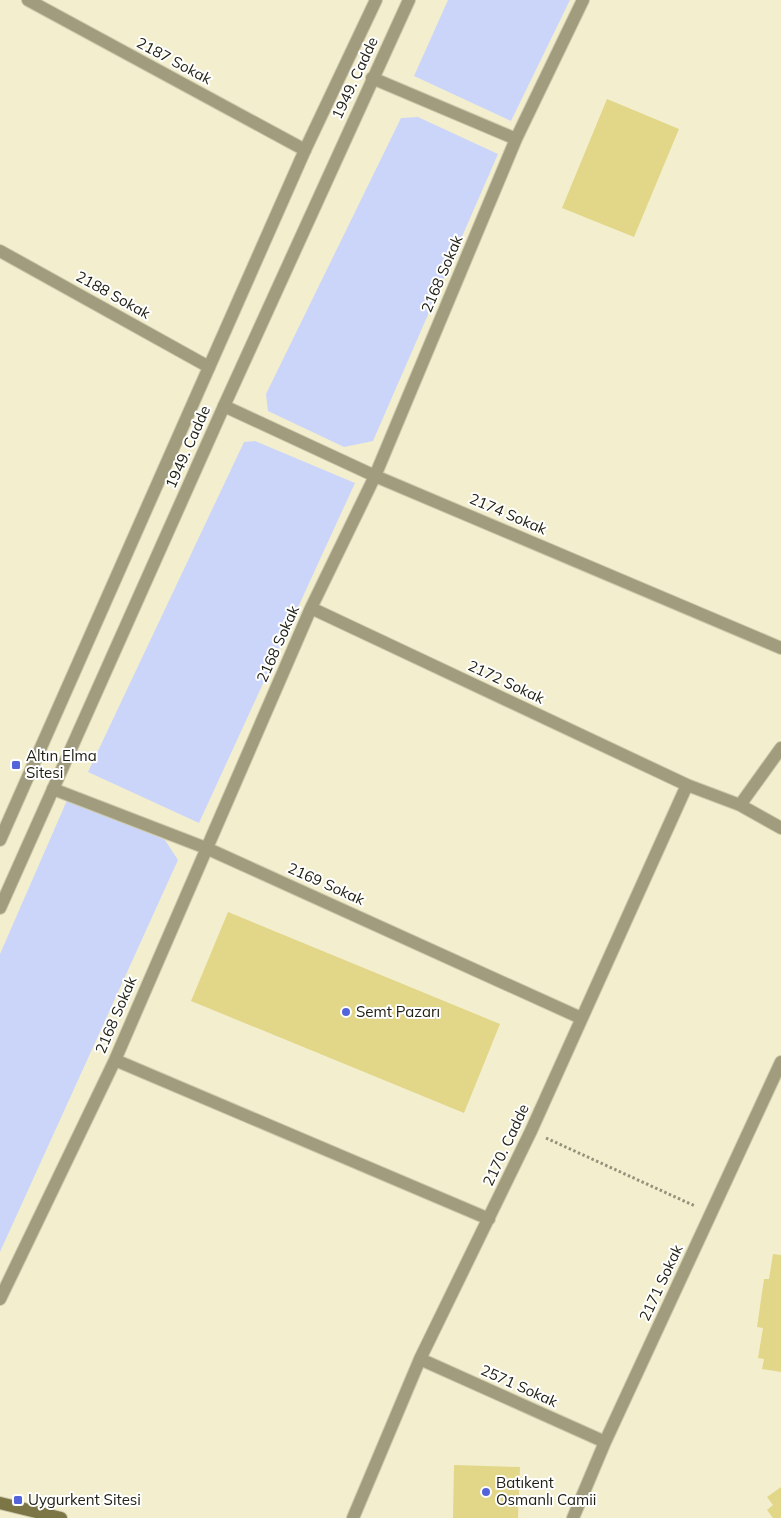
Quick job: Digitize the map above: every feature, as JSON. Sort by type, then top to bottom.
[{"type":"main road","points":[[0,1503],[61,1518]]},
{"type":"street","name":"2187 Sokak","points":[[28,0],[305,150]]},
{"type":"street","name":"1949. Cadde","points":[[0,840],[305,150],[376,0]]},
{"type":"street","name":"1949. Cadde","points":[[0,908],[224,406],[409,0]]},
{"type":"street","name":"2168 Sokak","points":[[0,1299],[115,1060],[312,608],[375,476],[516,139],[583,0]]},
{"type":"street","points":[[372,78],[516,139]]},
{"type":"street","name":"2188 Sokak","points":[[0,251],[209,367]]},
{"type":"street","name":"2174 Sokak","points":[[224,406],[375,476],[781,648]]},
{"type":"street","name":"2172 Sokak","points":[[312,608],[687,785],[740,805],[781,828]]},
{"type":"street","points":[[740,805],[781,748]]},
{"type":"street","name":"2170. Cadde","points":[[353,1518],[420,1359],[531,1131],[580,1018],[687,785]]},
{"type":"street","name":"2169 Sokak","points":[[53,790],[206,848],[580,1018]]},
{"type":"street","points":[[115,1060],[489,1220]]},
{"type":"street","name":"2171 Sokak","points":[[573,1518],[605,1442],[781,1062]]},
{"type":"street","name":"2571 Sokak","points":[[420,1359],[605,1442]]},
{"type":"path","points":[[531,1131],[712,1214]]},
{"type":"shaded area","points":[[448,0],[570,0],[511,121],[414,76]]},
{"type":"shaded area","points":[[418,117],[498,154],[373,441],[344,447],[268,411],[266,394],[401,118]]},
{"type":"shaded area","points":[[255,441],[355,483],[199,823],[88,772],[244,442]]},
{"type":"shaded area","points":[[68,798],[165,840],[178,860],[0,1252],[0,954]]},
{"type":"building","points":[[607,99],[679,129],[634,237],[562,208]]},
{"type":"building","name":"Semt Pazarı","points":[[228,912],[500,1024],[464,1113],[191,1001]]},
{"type":"building","points":[[773,1254],[781,1255],[781,1372],[762,1369],[764,1359],[758,1358],[763,1328],[757,1327],[764,1279],[769,1279]]},
{"type":"building","name":"Batıkent Osmanlı Camii","points":[[454,1465],[520,1467],[518,1518],[453,1518]]},
{"type":"building","points":[[781,1487],[781,1518],[773,1518],[767,1510],[773,1505],[767,1497]]},
{"type":"place","name":"Altın Elma Sitesi","points":[[16,765]]},
{"type":"place","name":"Semt Pazarı","points":[[346,1012]]},
{"type":"place","name":"Batıkent Osmanlı Camii","points":[[486,1492]]},
{"type":"place","name":"Uygurkent Sitesi","points":[[18,1500]]}]
